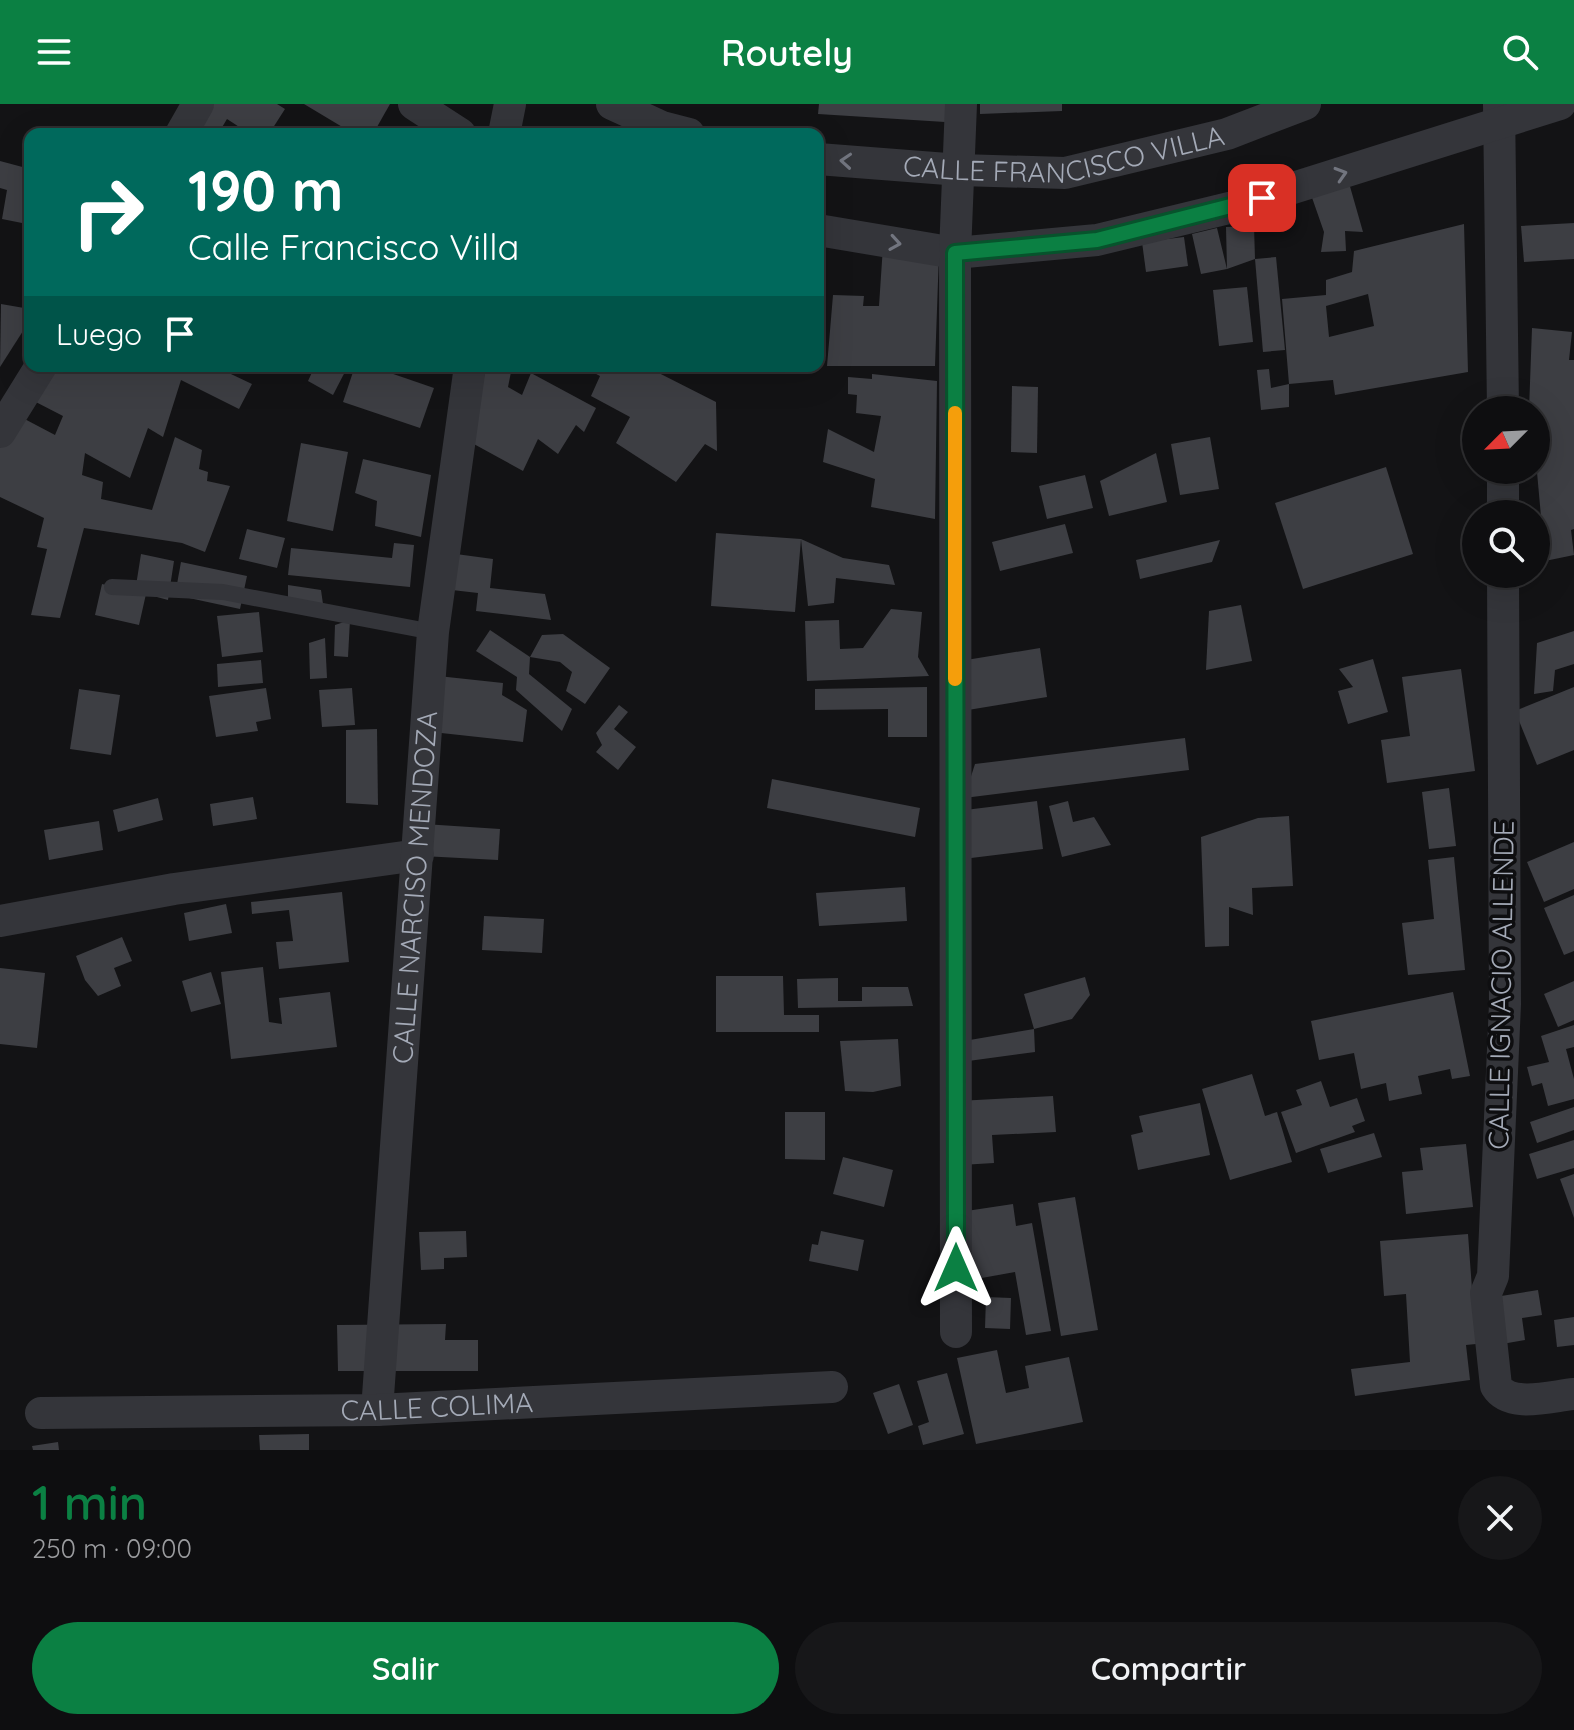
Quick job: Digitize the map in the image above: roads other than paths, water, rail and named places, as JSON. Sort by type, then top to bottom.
[{"type":"street","points":[[184,128],[198,104]]},
{"type":"street","points":[[414,104],[451,128]]},
{"type":"street","points":[[505,128],[510,104]]},
{"type":"street","points":[[612,104],[666,128]]},
{"type":"street","points":[[956,1332],[955,253],[961,104]]},
{"type":"street","name":"CALLE FRANCISCO VILLA","points":[[824,159],[960,170],[1065,173],[1227,134],[1305,104]]},
{"type":"street","points":[[824,231],[955,253],[1097,240],[1233,207],[1500,114],[1560,104]]},
{"type":"street","points":[[1500,114],[1503,396]]},
{"type":"street","points":[[0,432],[37,372]]},
{"type":"street","name":"CALLE NARCISO MENDOZA","points":[[377,1410],[433,632],[469,372]]},
{"type":"street","name":"CALLE IGNACIO ALLENDE","points":[[1503,588],[1505,1004],[1493,1276],[1486,1293],[1496,1386],[1500,1393],[1508,1398],[1574,1394]]},
{"type":"street","points":[[0,921],[174,889],[418,855]]},
{"type":"street","name":"CALLE COLIMA","points":[[41,1413],[377,1410],[832,1387]]},
{"type":"lane","points":[[112,587],[223,592],[433,632]]}]
